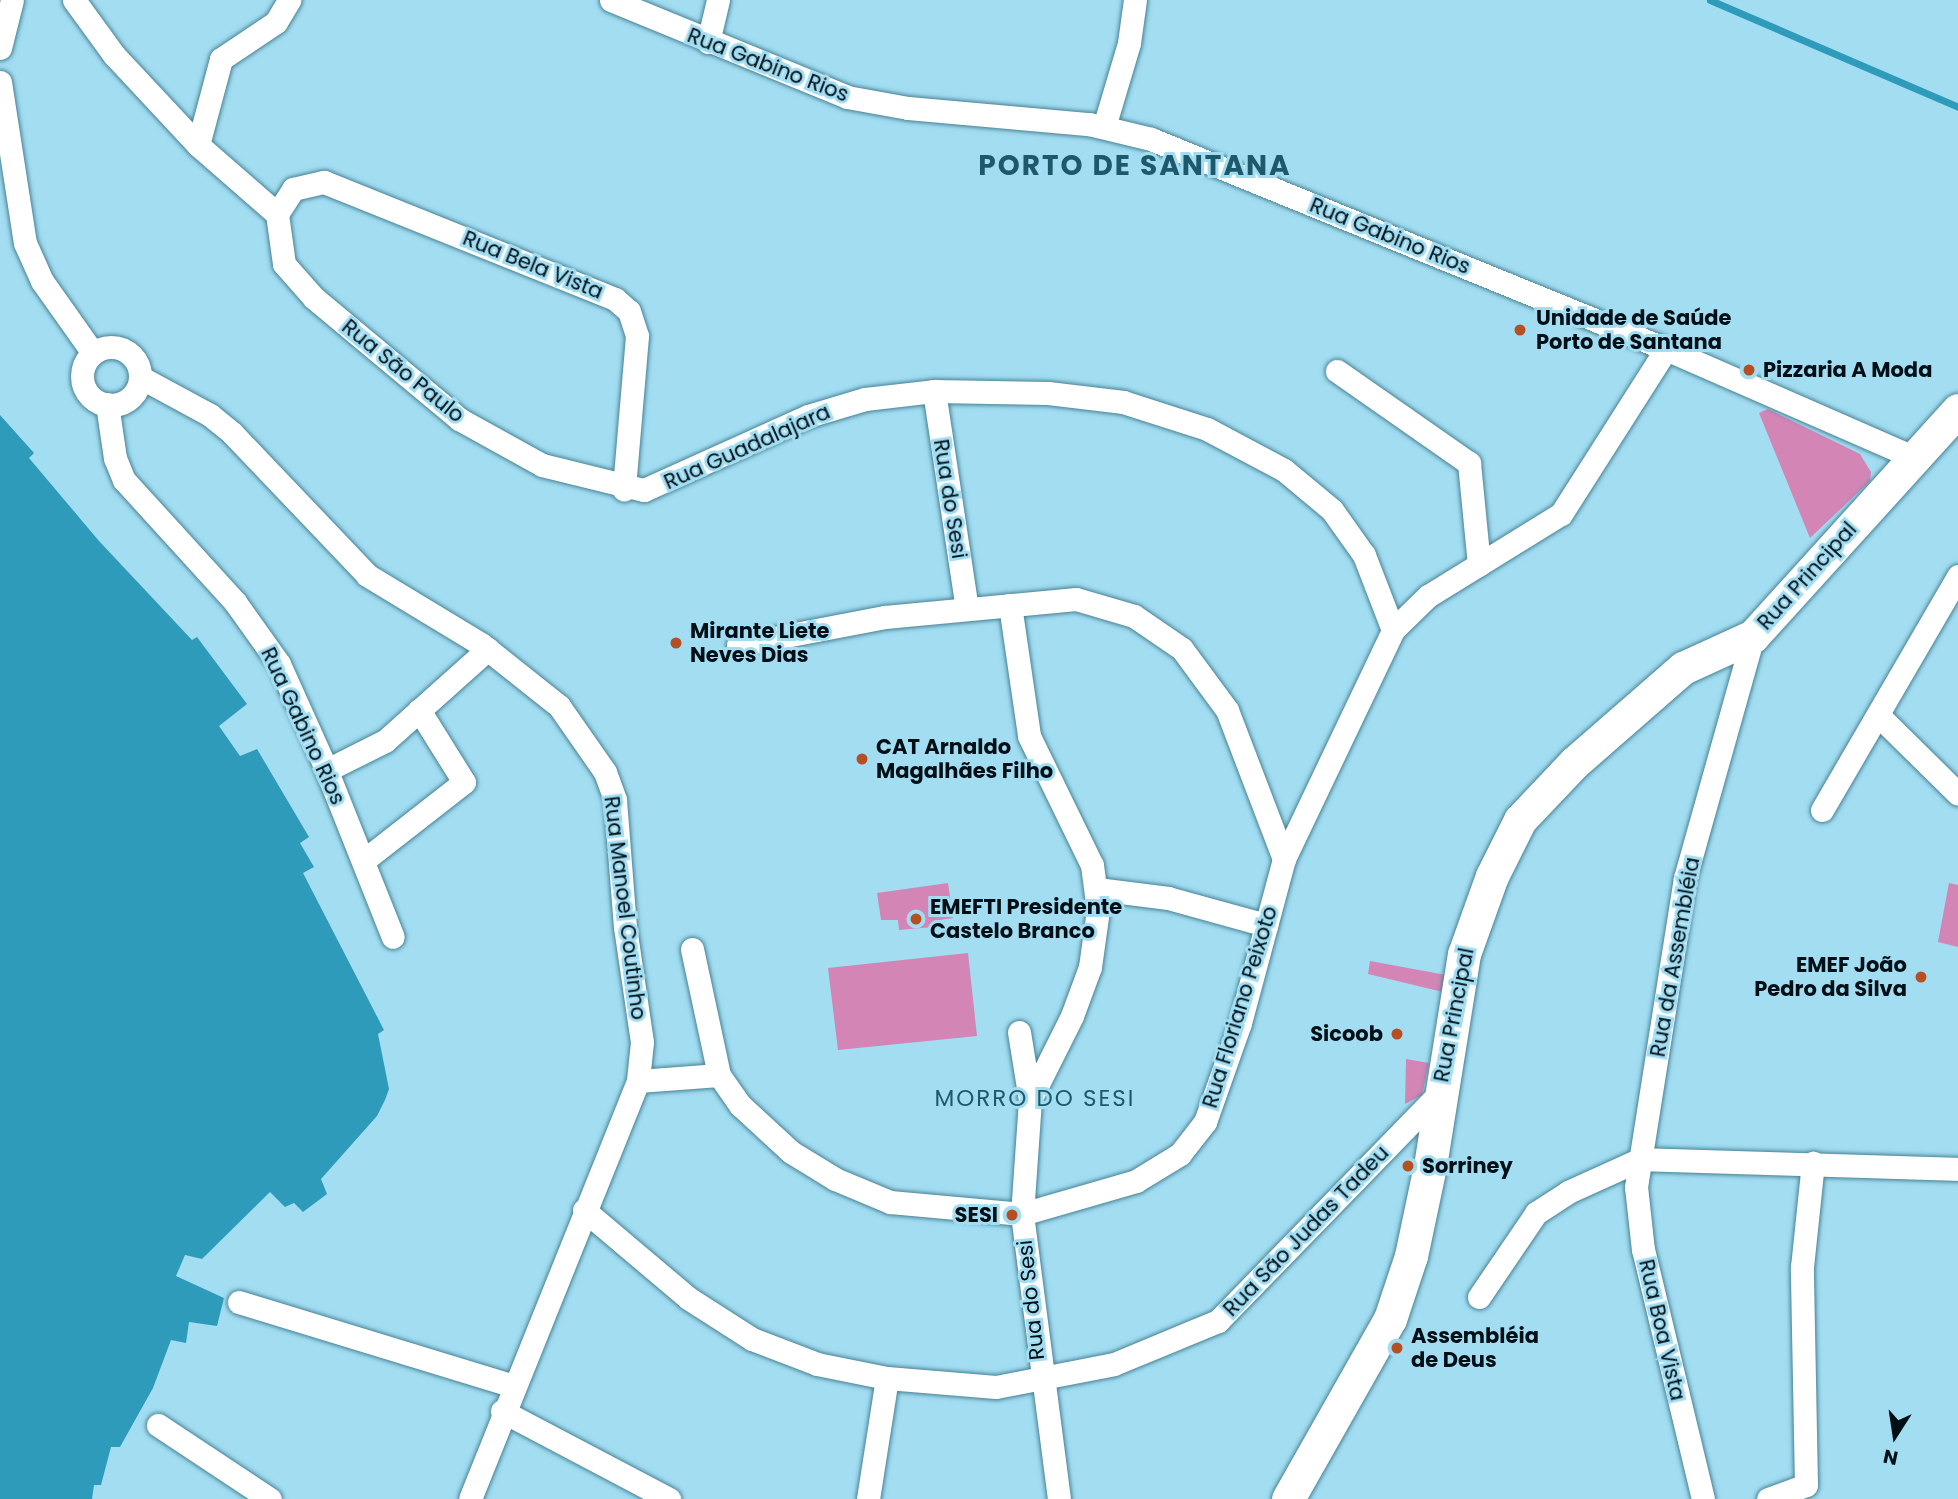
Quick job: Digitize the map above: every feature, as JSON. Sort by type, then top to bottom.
[{"type":"street","points":[[0,48],[12,0]]},
{"type":"street","points":[[74,0],[114,55],[198,145],[277,214]]},
{"type":"street","points":[[198,145],[221,59],[276,22],[289,0]]},
{"type":"street","name":"Rua Gabino Rios","points":[[611,0],[813,86],[879,103],[1104,127],[1180,150],[1666,349],[1913,457]]},
{"type":"street","points":[[708,42],[718,0]]},
{"type":"street","points":[[1104,127],[1129,43],[1135,0]]},
{"type":"street","points":[[0,82],[25,243],[42,281],[71,317],[93,353]]},
{"type":"street","name":"Rua Bela Vista","points":[[277,214],[293,189],[324,182],[615,299],[629,311],[638,336],[624,489]]},
{"type":"street","name":"Rua São Paulo","points":[[277,214],[279,250],[290,276],[459,419],[542,465],[624,489]]},
{"type":"street","points":[[110,347],[128,353],[140,377],[126,401],[107,404],[90,396],[82,379],[93,353],[110,347]]},
{"type":"street","name":"Rua Floriano Peixoto","points":[[692,949],[719,1075],[740,1105],[791,1152],[835,1179],[890,1202],[1022,1214],[1136,1181],[1180,1154],[1205,1122],[1219,1087],[1284,859],[1393,630],[1428,596],[1562,514],[1666,349]]},
{"type":"street","points":[[1337,371],[1469,463],[1479,565]]},
{"type":"street","name":"Rua Manoel Coutinho","points":[[140,377],[182,399],[232,433],[367,575],[488,649],[559,706],[605,772],[615,800],[625,927],[642,1042],[638,1081],[502,1411],[470,1499]]},
{"type":"street","name":"Rua Guadalajara","points":[[624,489],[660,486],[808,416],[865,399],[934,391],[1048,393],[1123,402],[1208,429],[1284,470],[1332,510],[1364,555],[1393,630]]},
{"type":"street","name":"Rua do Sesi","points":[[934,391],[967,608]]},
{"type":"street","name":"Rua Gabino Rios","points":[[107,404],[110,434],[124,480],[235,602],[272,653],[327,770],[393,937]]},
{"type":"street","name":"Rua Principal","points":[[1288,1499],[1390,1319],[1411,1256],[1430,1166],[1438,1094],[1464,954],[1492,876],[1520,820],[1574,763],[1684,668],[1754,636],[1958,410]]},
{"type":"street","points":[[1822,810],[1958,576]]},
{"type":"street","points":[[738,645],[885,617],[1076,599],[1135,616],[1182,649],[1227,710],[1284,859]]},
{"type":"street","name":"Rua do Sesi","points":[[1010,605],[1029,736],[1092,865],[1097,889],[1090,967],[1072,1016],[1030,1100]]},
{"type":"street","name":"Rua da Assembléia","points":[[1641,1158],[1685,878],[1754,636]]},
{"type":"street","points":[[327,770],[385,741],[488,649]]},
{"type":"street","points":[[363,861],[464,782],[419,710]]},
{"type":"street","points":[[1878,715],[1958,793]]},
{"type":"street","points":[[1097,889],[1168,898],[1266,925]]},
{"type":"street","name":"Rua do Sesi","points":[[1019,1031],[1030,1100],[1022,1214],[1040,1379],[1059,1499]]},
{"type":"street","points":[[638,1081],[719,1075]]},
{"type":"street","name":"Rua São Judas Tadeu","points":[[584,1210],[688,1298],[752,1339],[817,1364],[887,1378],[996,1387],[1114,1364],[1218,1321],[1438,1094]]},
{"type":"street","points":[[1479,1297],[1536,1213],[1568,1192],[1641,1158],[1958,1169]]},
{"type":"street","name":"Rua Boa Vista","points":[[1641,1158],[1636,1187],[1643,1250],[1703,1499]]},
{"type":"street","points":[[1768,1499],[1807,1485],[1802,1267],[1813,1163]]},
{"type":"street","points":[[239,1301],[513,1385]]},
{"type":"street","points":[[868,1499],[887,1378]]},
{"type":"street","points":[[502,1411],[670,1499]]},
{"type":"street","points":[[158,1425],[270,1499]]},
{"type":"shaded area","points":[[1768,409],[1860,454],[1871,472],[1870,481],[1810,538],[1759,413]]},
{"type":"shaded area","points":[[948,883],[953,918],[933,921],[933,927],[899,930],[898,920],[881,920],[877,893]]},
{"type":"shaded area","points":[[1949,883],[1958,885],[1958,947],[1938,942]]},
{"type":"shaded area","points":[[968,953],[977,1036],[838,1050],[828,968]]},
{"type":"shaded area","points":[[1370,961],[1446,975],[1443,992],[1368,974]]},
{"type":"shaded area","points":[[1406,1059],[1429,1063],[1422,1095],[1405,1104]]},
{"type":"water","points":[[0,415],[34,453],[29,458],[99,541],[192,640],[197,637],[247,704],[219,726],[240,756],[257,749],[309,837],[300,843],[314,867],[303,873],[384,1030],[378,1034],[389,1089],[377,1116],[321,1179],[327,1194],[303,1212],[294,1203],[285,1207],[270,1192],[202,1259],[185,1255],[176,1276],[224,1298],[217,1326],[189,1322],[186,1343],[171,1340],[153,1388],[120,1447],[111,1447],[101,1485],[94,1485],[92,1499],[0,1499]]},
{"type":"waterway","points":[[1710,0],[1958,107]]},
{"type":"place","name":"Unidade de Saúde Porto de Santana","points":[[1520,330]]},
{"type":"place","name":"Pizzaria A Moda","points":[[1749,370]]},
{"type":"place","name":"Mirante Liete Neves Dias","points":[[676,643]]},
{"type":"place","name":"CAT Arnaldo Magalhães Filho","points":[[862,759]]},
{"type":"place","name":"EMEFTI Presidente Castelo Branco","points":[[916,919]]},
{"type":"place","name":"EMEF João Pedro da Silva","points":[[1921,977]]},
{"type":"place","name":"Sicoob","points":[[1397,1034]]},
{"type":"place","name":"Sorriney","points":[[1408,1166]]},
{"type":"place","name":"SESI","points":[[1012,1215]]},
{"type":"place","name":"Assembléia de Deus","points":[[1397,1348]]},
{"type":"district","name":"PORTO DE SANTANA","points":[[1135,166]]},
{"type":"district","name":"MORRO DO SESI","points":[[1035,1098]]}]
